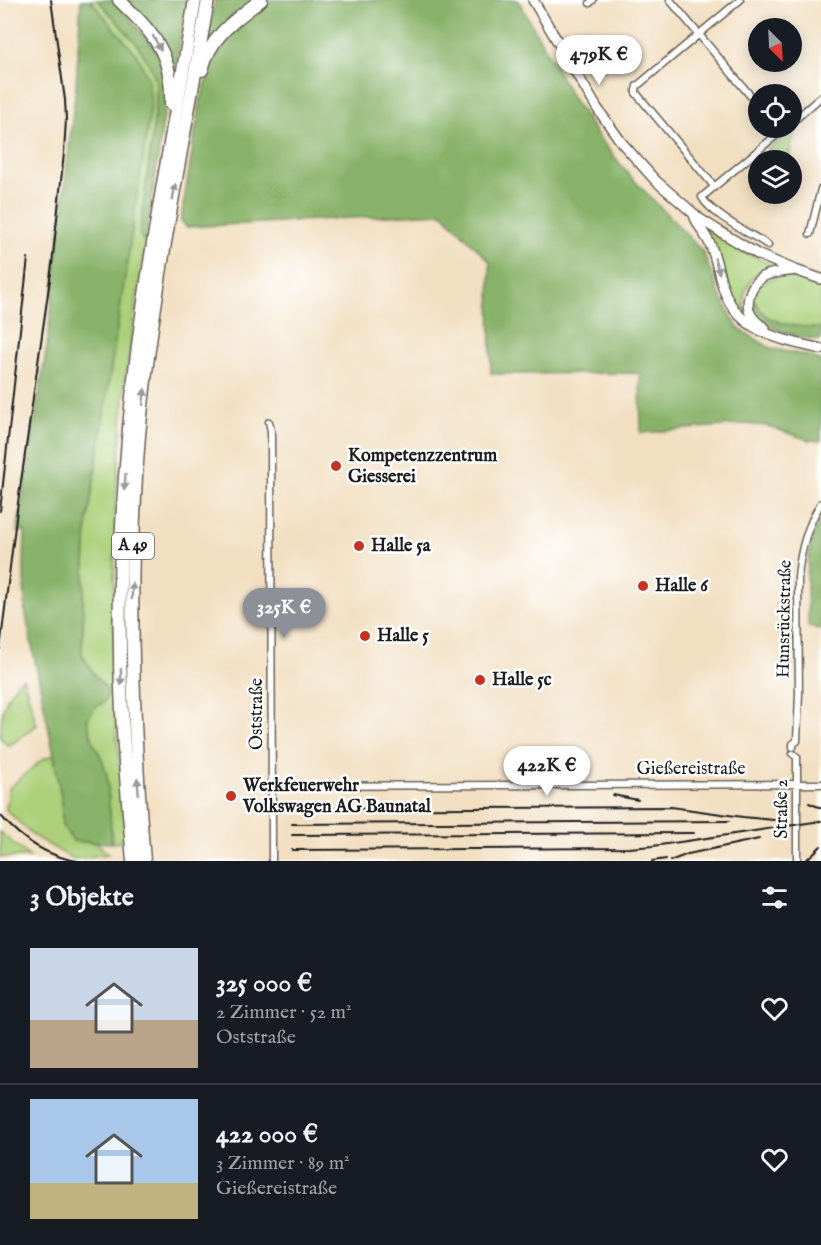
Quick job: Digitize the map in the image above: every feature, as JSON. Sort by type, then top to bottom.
[{"type":"highway","points":[[119,0],[151,33],[166,60],[172,90],[170,148]]},
{"type":"highway","name":"A 49","points":[[144,861],[137,845],[122,711],[120,630],[122,526],[137,349],[195,0]]},
{"type":"highway","name":"A 49","points":[[133,861],[137,845],[131,640],[139,435],[159,284],[208,0]]},
{"type":"highway","points":[[192,86],[201,72],[206,56],[219,36],[230,24],[261,0]]},
{"type":"main road","points":[[533,0],[597,108],[622,143],[655,180],[693,213],[759,255],[821,279]]},
{"type":"main road","points":[[693,213],[709,242],[725,292],[740,316],[747,323],[778,339],[821,349]]},
{"type":"main road","points":[[795,270],[774,273],[762,278],[755,284],[749,295],[748,308],[753,319],[765,328],[821,344]]},
{"type":"street","points":[[670,0],[748,93]]},
{"type":"street","points":[[714,186],[636,93],[636,90],[637,86],[740,0]]},
{"type":"street","points":[[802,113],[821,97]]},
{"type":"street","points":[[768,245],[721,216],[702,196],[770,138]]},
{"type":"street","points":[[810,234],[821,189]]},
{"type":"street","name":"Oststraße","points":[[269,422],[271,431],[272,861]]},
{"type":"street","name":"Hunsrückstraße","points":[[797,750],[799,560],[809,526],[821,502]]},
{"type":"street","name":"Straße 2","points":[[797,750],[797,861]]},
{"type":"street","name":"Gießereistraße","points":[[272,786],[821,784]]},
{"type":"green space","points":[[81,0],[90,0],[136,54],[148,78],[151,105],[87,527],[83,602],[82,654],[95,676],[106,688],[108,695],[104,702],[94,708],[87,720],[107,776],[112,843],[73,841],[62,825],[62,803],[54,755],[25,610],[25,531],[17,532],[47,346],[76,85]]},
{"type":"green space","points":[[90,0],[98,0],[137,44],[150,65],[156,81],[156,103],[140,234],[143,240],[146,239],[126,372],[115,509],[113,702],[127,841],[112,843],[107,776],[87,720],[94,708],[108,695],[82,654],[106,18]]},
{"type":"green space","points":[[98,0],[114,0],[161,58],[169,80],[146,239],[143,240],[140,234],[156,103],[156,81],[150,65],[137,44]]},
{"type":"green space","points":[[124,0],[188,0],[174,75]]},
{"type":"green space","points":[[215,0],[253,0],[208,43]]},
{"type":"green space","points":[[268,0],[518,0],[572,97],[599,138],[632,178],[703,252],[719,293],[738,328],[770,348],[821,361],[821,441],[809,440],[767,426],[746,424],[641,433],[640,373],[491,374],[490,262],[442,213],[186,227],[181,220],[200,102],[210,71],[221,48],[240,24]]},
{"type":"green space","points":[[782,138],[793,138],[790,150],[767,150]]},
{"type":"green space","points":[[704,227],[728,244],[778,268],[763,270],[753,277],[745,292],[744,307],[751,321],[735,306]]},
{"type":"green space","points":[[780,276],[821,286],[821,328],[776,321],[764,314],[751,300],[761,284]]},
{"type":"green space","points":[[751,300],[764,314],[776,321],[821,328],[821,340],[782,332],[763,322],[752,309]]},
{"type":"green space","points":[[821,518],[821,629],[808,627],[807,585],[811,543]]},
{"type":"green space","points":[[23,678],[37,725],[9,746],[1,739],[4,705],[11,690]]},
{"type":"green space","points":[[54,755],[62,803],[62,825],[73,841],[97,843],[108,854],[73,859],[35,837],[6,810],[9,788],[43,759]]},
{"type":"green space","points":[[1,833],[30,857],[0,857]]},
{"type":"railway","points":[[0,649],[17,510],[52,265],[64,153],[65,100],[51,0]]},
{"type":"railway","points":[[0,511],[28,258]]},
{"type":"railway","points":[[613,795],[638,800]]},
{"type":"railway","points":[[809,803],[821,808]]},
{"type":"railway","points":[[292,809],[671,807],[785,821]]},
{"type":"railway","points":[[0,815],[16,832],[44,851],[77,861]]},
{"type":"railway","points":[[292,824],[729,821]]},
{"type":"railway","points":[[292,850],[629,848],[821,821]]},
{"type":"railway","points":[[292,835],[694,833]]},
{"type":"railway","points":[[670,861],[688,854],[759,839]]},
{"type":"railway","points":[[805,861],[821,846]]},
{"type":"railway","points":[[652,861],[666,859]]},
{"type":"place","name":"Kompetenzzentrum Giesserei","points":[[336,466]]},
{"type":"place","name":"Halle 5a","points":[[359,546]]},
{"type":"place","name":"Halle 6","points":[[643,586]]},
{"type":"place","name":"Halle 5","points":[[365,636]]},
{"type":"place","name":"Halle 5c","points":[[480,680]]},
{"type":"place","name":"Werkfeuerwehr Volkswagen AG Baunatal","points":[[231,796]]}]
